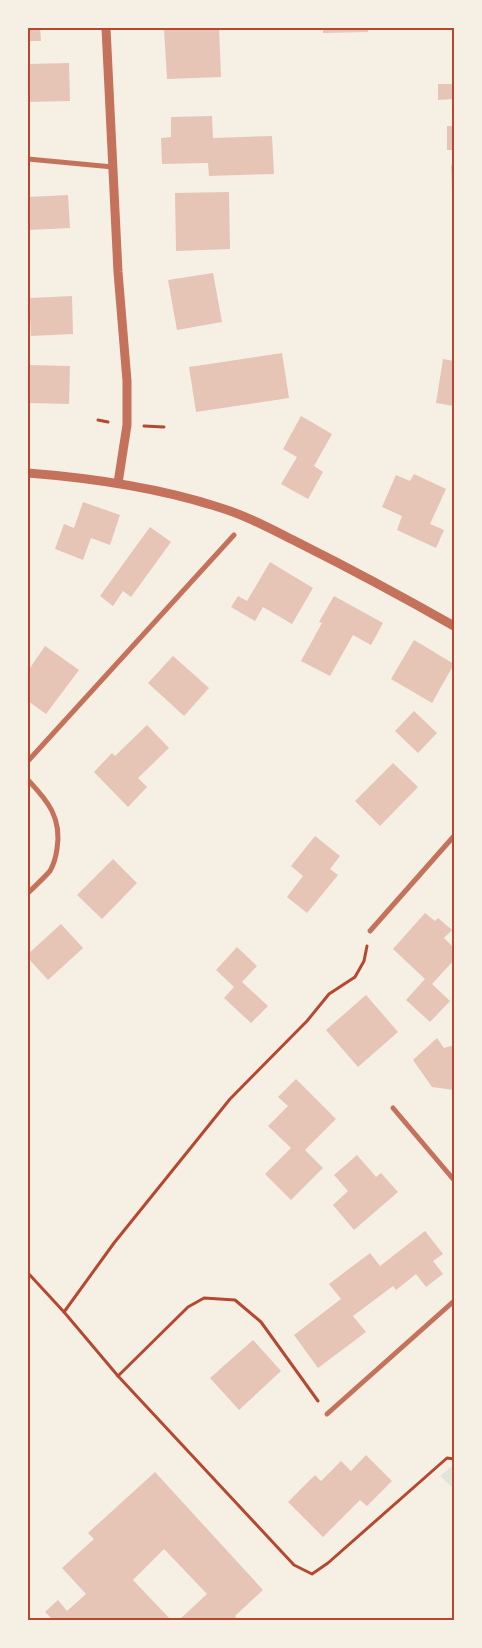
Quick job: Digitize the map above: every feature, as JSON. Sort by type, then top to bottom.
[{"type":"street","points":[[106,28],[118,272],[127,381],[127,425],[118,483]]},
{"type":"street","points":[[28,159],[114,167]]},
{"type":"street","points":[[28,472],[118,483],[218,507],[259,523],[381,585],[454,626]]},
{"type":"street","points":[[28,761],[234,536]]},
{"type":"street","points":[[28,780],[44,798],[56,817],[59,838],[56,858],[50,870],[28,893]]},
{"type":"street","points":[[370,930],[454,836]]},
{"type":"street","points":[[393,1108],[454,1180]]},
{"type":"street","points":[[327,1414],[454,1301]]},
{"type":"path","points":[[64,1312],[114,1243],[230,1099],[307,1021],[329,994],[355,977],[364,961],[370,930]]},
{"type":"path","points":[[28,1273],[118,1376],[294,1565],[312,1574],[328,1563],[447,1458],[454,1459]]},
{"type":"path","points":[[118,1376],[188,1307],[204,1298],[235,1300],[261,1322],[327,1414]]},
{"type":"shaded area","points":[[454,1465],[454,1489],[440,1476]]},
{"type":"building","points":[[28,28],[40,28],[41,41],[28,41]]},
{"type":"building","points":[[164,28],[219,28],[221,77],[167,79]]},
{"type":"building","points":[[323,28],[368,28],[368,32],[323,33]]},
{"type":"building","points":[[69,63],[70,101],[28,102],[28,64]]},
{"type":"building","points":[[438,84],[454,84],[454,99],[438,100]]},
{"type":"building","points":[[212,116],[213,138],[272,136],[274,174],[209,176],[208,163],[162,164],[161,138],[171,137],[171,117]]},
{"type":"building","points":[[447,126],[454,126],[454,150],[447,150]]},
{"type":"building","points":[[451,165],[454,165],[454,220],[453,220]]},
{"type":"building","points":[[229,192],[230,249],[176,251],[175,193]]},
{"type":"building","points":[[68,195],[70,228],[28,230],[28,197]]},
{"type":"building","points":[[452,246],[454,246],[454,269],[453,269]]},
{"type":"building","points":[[213,273],[222,322],[177,330],[168,280]]},
{"type":"building","points":[[72,296],[73,334],[31,336],[29,298]]},
{"type":"building","points":[[282,353],[289,398],[196,412],[189,367]]},
{"type":"building","points":[[443,359],[454,361],[454,406],[436,403]]},
{"type":"building","points":[[28,365],[70,366],[69,404],[28,403]]},
{"type":"building","points":[[301,416],[332,434],[314,466],[323,472],[308,499],[281,484],[297,457],[283,449]]},
{"type":"building","points":[[414,474],[446,489],[430,524],[444,530],[436,548],[397,530],[402,516],[382,507],[396,475],[410,481]]},
{"type":"building","points":[[83,502],[120,515],[110,545],[91,538],[83,560],[55,549],[64,524],[74,528]]},
{"type":"building","points":[[150,527],[171,542],[131,597],[123,591],[113,606],[100,596]]},
{"type":"building","points":[[270,562],[313,588],[292,624],[263,607],[255,621],[231,607],[238,596],[247,601]]},
{"type":"building","points":[[334,596],[383,623],[371,645],[353,635],[330,676],[301,661],[322,623],[319,622]]},
{"type":"building","points":[[414,640],[454,664],[432,703],[391,679]]},
{"type":"building","points":[[45,646],[79,670],[46,714],[28,701],[28,671]]},
{"type":"building","points":[[173,656],[209,688],[184,716],[148,683]]},
{"type":"building","points":[[414,711],[437,733],[418,753],[395,731]]},
{"type":"building","points":[[147,725],[169,748],[138,778],[147,787],[128,807],[94,772],[112,753],[115,756]]},
{"type":"building","points":[[393,763],[418,787],[380,826],[355,801]]},
{"type":"building","points":[[315,836],[340,856],[330,869],[338,875],[307,913],[287,897],[303,876],[291,866]]},
{"type":"building","points":[[113,859],[137,883],[102,919],[77,895]]},
{"type":"building","points":[[425,913],[435,921],[438,918],[452,930],[444,938],[454,948],[454,960],[432,984],[450,1001],[430,1022],[406,1000],[425,979],[393,949]]},
{"type":"building","points":[[61,924],[83,948],[48,980],[28,958],[28,954]]},
{"type":"building","points":[[237,947],[257,966],[242,982],[268,1006],[251,1023],[224,998],[234,987],[216,970]]},
{"type":"building","points":[[366,995],[398,1032],[358,1067],[326,1030]]},
{"type":"building","points":[[437,1038],[444,1048],[454,1045],[454,1090],[432,1087],[413,1060]]},
{"type":"building","points":[[296,1079],[336,1119],[305,1150],[323,1168],[291,1200],[265,1174],[291,1148],[268,1126],[288,1106],[278,1097]]},
{"type":"building","points":[[357,1155],[376,1177],[381,1173],[398,1192],[354,1230],[333,1205],[348,1191],[334,1175]]},
{"type":"building","points":[[425,1231],[443,1254],[433,1261],[443,1274],[426,1287],[416,1274],[396,1290],[393,1286],[353,1316],[366,1332],[318,1368],[294,1335],[341,1299],[329,1284],[370,1253],[380,1266]]},
{"type":"building","points":[[253,1340],[281,1371],[239,1410],[210,1378]]},
{"type":"building","points":[[366,1455],[392,1481],[367,1506],[360,1500],[323,1537],[288,1502],[315,1475],[321,1481],[341,1461],[351,1471]]},
{"type":"building","points":[[155,1472],[263,1590],[235,1616],[238,1620],[179,1620],[207,1594],[164,1549],[133,1580],[171,1620],[53,1620],[45,1612],[58,1600],[67,1611],[86,1594],[62,1568],[94,1539],[88,1533]]}]
